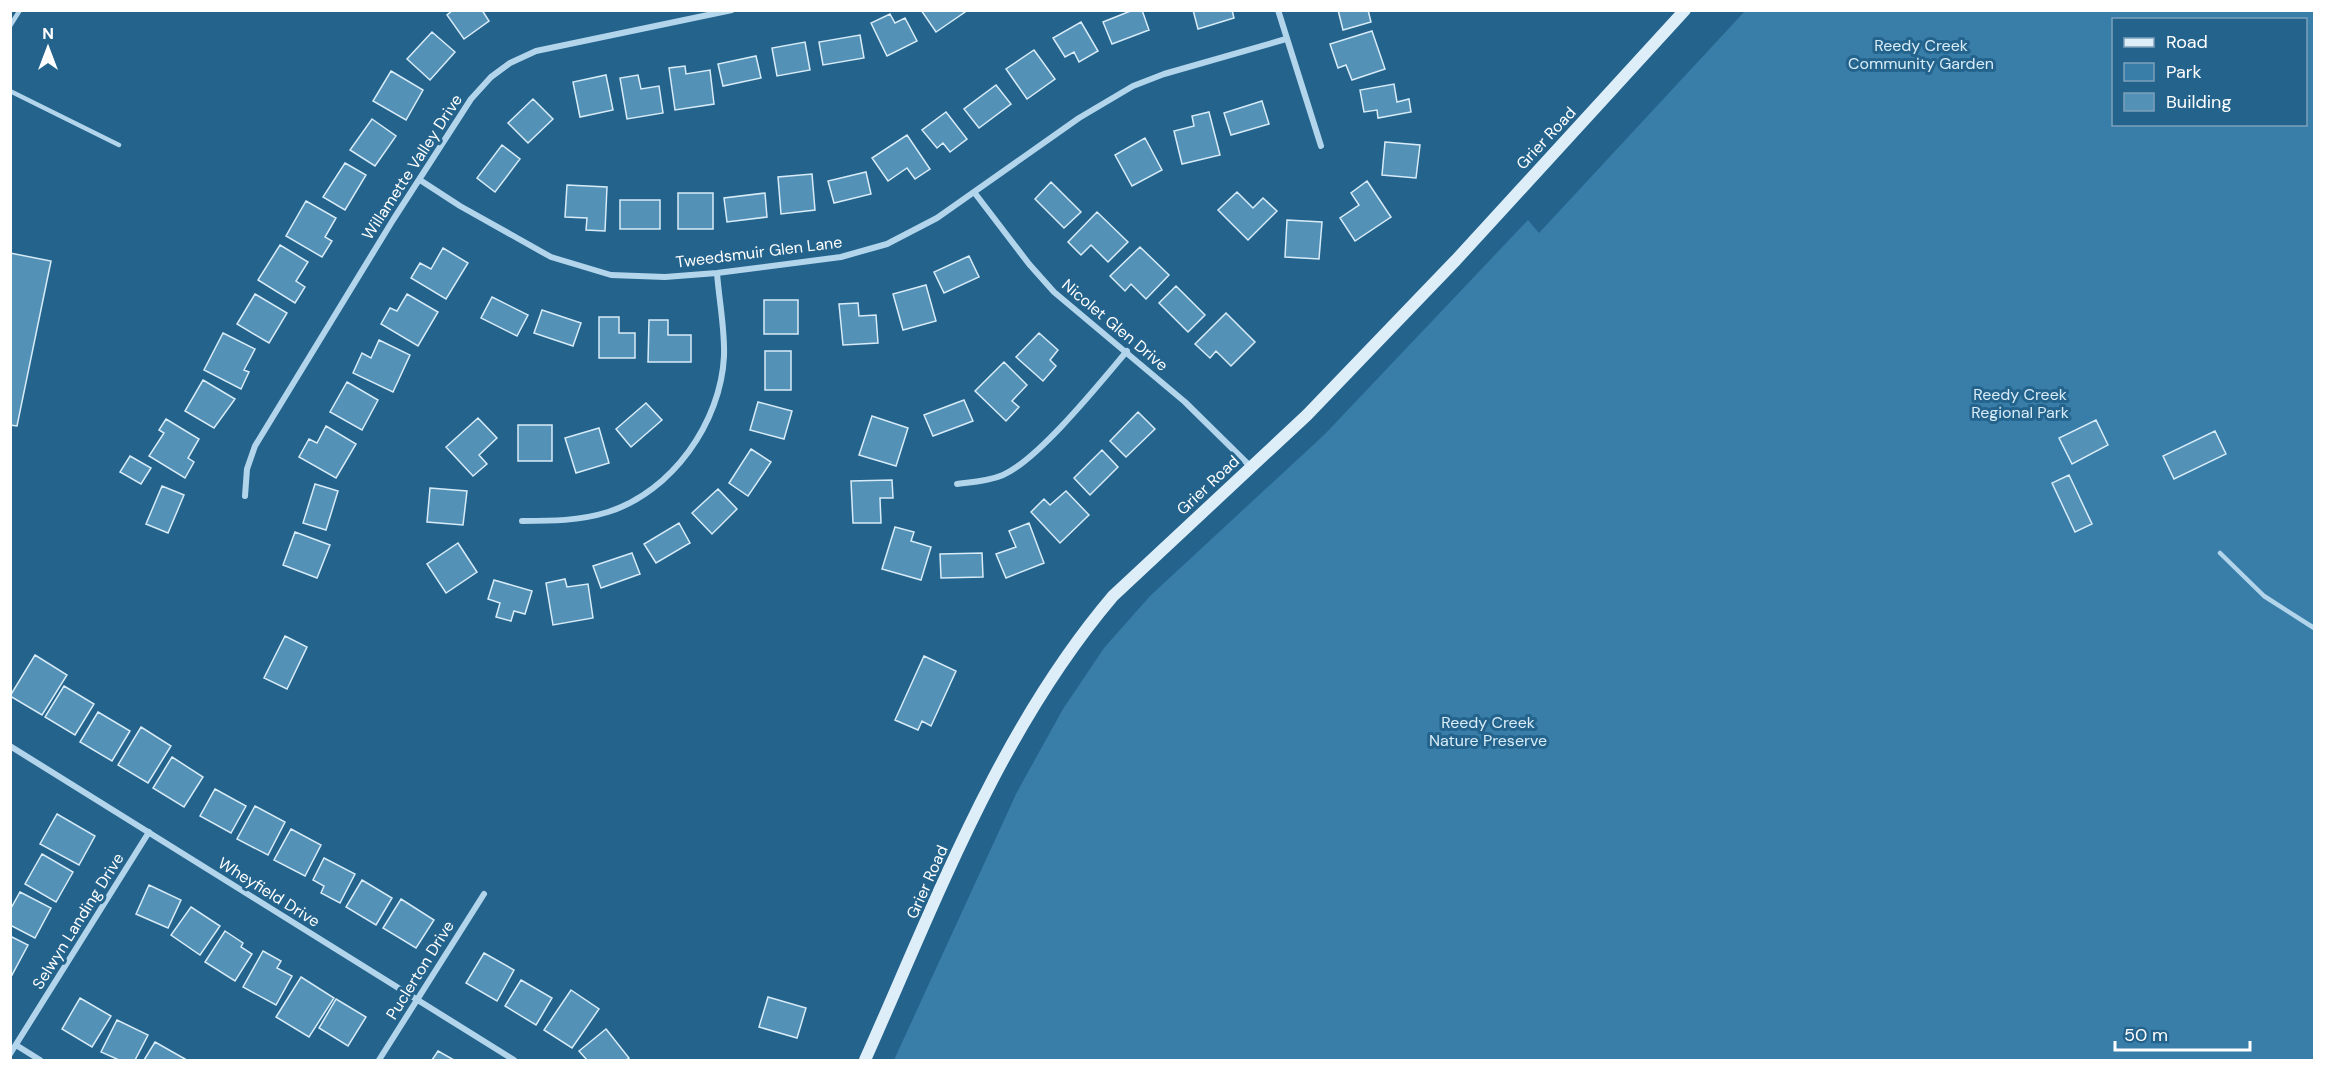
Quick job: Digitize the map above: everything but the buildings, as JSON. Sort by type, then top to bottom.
[{"type":"street","name":"Willamette Valley Drive","points":[[244,496],[247,469],[255,446],[471,99],[491,77],[510,63],[536,51],[732,10]]},
{"type":"street","points":[[1278,10],[1320,146]]},
{"type":"street","name":"Grier Road","points":[[866,1060],[950,870],[994,779],[1058,668],[1113,596],[1307,415],[1456,260],[1685,10]]},
{"type":"street","name":"Tweedsmuir Glen Lane","points":[[420,180],[524,243],[581,268],[611,275],[635,277],[717,273],[841,257],[887,244],[937,218],[1080,118],[1133,86],[1164,74],[1286,39]]},
{"type":"street","name":"Nicolet Glen Drive","points":[[974,192],[1029,264],[1054,292],[1185,402],[1251,467]]},
{"type":"street","points":[[522,521],[560,521],[610,512],[637,498],[663,479],[687,453],[705,427],[719,385],[724,356],[717,273]]},
{"type":"street","points":[[957,484],[990,480],[1005,474],[1032,455],[1127,351]]},
{"type":"street","name":"Wheyfield Drive","points":[[10,746],[514,1060]]},
{"type":"street","name":"Selwyn Landing Drive","points":[[10,1054],[149,832]]},
{"type":"street","name":"Puclerton Drive","points":[[379,1060],[484,894]]},
{"type":"street","points":[[16,1046],[40,1060]]},
{"type":"lane","points":[[10,26],[20,10]]},
{"type":"lane","points":[[10,91],[119,145]]},
{"type":"lane","points":[[2220,553],[2264,596],[2314,627]]},
{"type":"green space","points":[[1745,11],[2314,11],[2314,1060],[894,1060],[1017,792],[1063,709],[1104,648],[1150,596],[1325,434],[1528,220],[1539,233]]},
{"type":"park label","name":"Reedy Creek Community Garden","points":[[1921,54]]},
{"type":"park label","name":"Reedy Creek Regional Park","points":[[2020,403]]},
{"type":"park label","name":"Reedy Creek Nature Preserve","points":[[1488,731]]}]
